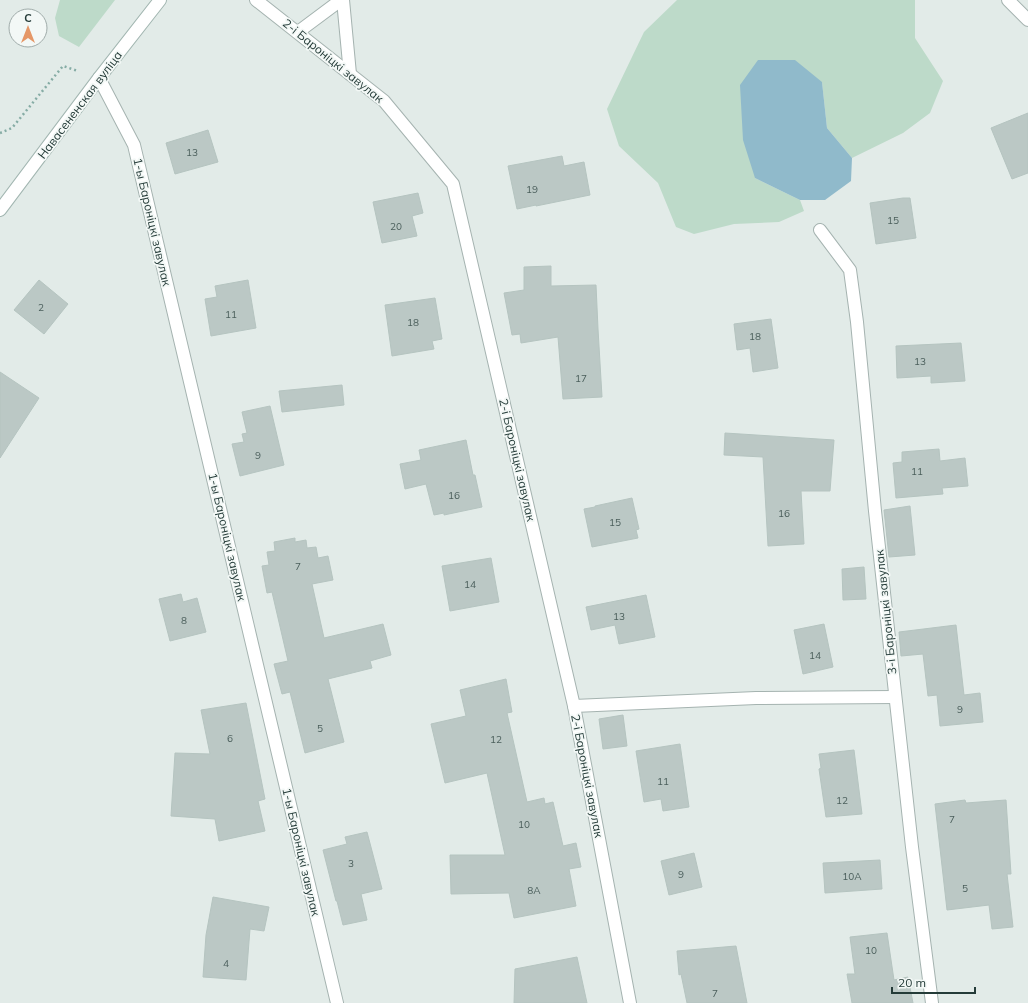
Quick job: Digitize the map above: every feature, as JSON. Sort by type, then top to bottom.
[{"type":"street","name":"Навасененская вуліца","points":[[0,210],[99,78],[160,0]]},
{"type":"street","name":"2-і Бароніцкі завулак","points":[[256,0],[384,102],[453,184],[574,706],[630,1003]]},
{"type":"street","points":[[298,32],[342,0],[350,74]]},
{"type":"street","points":[[1008,0],[1028,20]]},
{"type":"street","name":"1-ы Бароніцкі завулак","points":[[99,78],[134,145],[337,1003]]},
{"type":"street","name":"3-і Бароніцкі завулак","points":[[820,230],[850,270],[857,322],[895,697],[932,1003]]},
{"type":"street","points":[[574,706],[756,698],[895,697]]},
{"type":"path","points":[[0,133],[12,128],[63,66],[99,78]]},
{"type":"green space","points":[[60,0],[115,0],[79,47],[59,36],[55,18]]},
{"type":"green space","points":[[677,0],[915,0],[915,38],[943,81],[930,113],[903,133],[852,158],[827,128],[822,82],[755,178],[800,200],[804,211],[779,222],[734,224],[694,234],[676,227],[658,183],[619,146],[607,109],[644,32]]},
{"type":"water","points":[[758,60],[795,60],[822,82],[827,128],[852,158],[851,181],[825,200],[800,200],[755,178],[743,140],[740,85]]},
{"type":"building","points":[[1028,113],[1028,173],[1012,179],[991,128]]},
{"type":"building","points":[[208,130],[218,162],[175,174],[166,143]]},
{"type":"building","points":[[562,156],[564,166],[584,162],[590,195],[517,209],[508,166]]},
{"type":"building","points":[[418,193],[423,213],[412,216],[417,236],[382,243],[373,202]]},
{"type":"building","points":[[910,198],[916,238],[876,244],[870,203]]},
{"type":"building","points":[[551,266],[551,286],[596,285],[602,397],[563,399],[558,337],[521,343],[520,334],[512,335],[504,293],[524,290],[524,267]]},
{"type":"building","points":[[39,280],[68,304],[44,334],[14,310]]},
{"type":"building","points":[[248,280],[256,328],[211,336],[205,299],[217,297],[215,286]]},
{"type":"building","points":[[435,298],[442,339],[432,341],[434,349],[392,356],[385,305]]},
{"type":"building","points":[[771,319],[778,368],[753,372],[750,348],[737,350],[734,324]]},
{"type":"building","points":[[961,343],[965,381],[931,383],[931,376],[897,378],[896,346]]},
{"type":"building","points":[[0,372],[39,398],[0,458]]},
{"type":"building","points":[[342,385],[344,405],[282,412],[279,391]]},
{"type":"building","points":[[270,406],[284,465],[240,476],[232,444],[244,442],[242,434],[247,433],[242,412]]},
{"type":"building","points":[[725,433],[834,440],[830,491],[801,491],[804,544],[768,546],[763,457],[724,455]]},
{"type":"building","points":[[466,440],[473,475],[475,475],[482,507],[444,515],[444,513],[434,515],[426,484],[405,489],[400,464],[421,460],[419,450]]},
{"type":"building","points":[[939,449],[940,461],[965,458],[968,486],[942,488],[943,494],[896,498],[893,463],[902,462],[902,452]]},
{"type":"building","points":[[632,498],[639,529],[636,530],[638,538],[592,547],[584,509]]},
{"type":"building","points":[[910,506],[915,555],[889,557],[884,510]]},
{"type":"building","points":[[295,538],[295,542],[306,540],[307,548],[316,547],[318,558],[328,556],[333,580],[312,584],[324,638],[383,624],[391,655],[370,661],[372,668],[328,679],[344,742],[305,753],[290,692],[282,694],[274,664],[288,661],[272,592],[267,593],[262,566],[269,565],[267,552],[275,551],[274,542]]},
{"type":"building","points":[[491,558],[499,602],[450,611],[442,566]]},
{"type":"building","points":[[864,567],[866,599],[843,600],[842,569]]},
{"type":"building","points":[[181,594],[183,602],[197,598],[206,632],[170,641],[159,599]]},
{"type":"building","points":[[646,595],[655,637],[619,644],[615,625],[591,630],[586,607]]},
{"type":"building","points":[[824,624],[833,667],[803,674],[794,630]]},
{"type":"building","points":[[956,625],[964,695],[980,693],[983,722],[940,726],[937,695],[928,696],[923,654],[901,656],[899,632]]},
{"type":"building","points":[[506,679],[512,712],[507,713],[527,802],[544,798],[545,804],[553,802],[563,846],[576,843],[581,867],[569,869],[576,906],[514,918],[509,893],[451,894],[450,855],[505,855],[487,773],[445,783],[431,724],[466,716],[460,690]]},
{"type":"building","points":[[246,703],[265,799],[258,801],[265,831],[219,841],[215,819],[171,816],[175,753],[210,754],[201,710]]},
{"type":"building","points":[[623,715],[627,746],[603,749],[599,719]]},
{"type":"building","points":[[680,744],[689,807],[663,811],[661,799],[644,802],[636,751]]},
{"type":"building","points":[[854,750],[862,814],[826,817],[819,769],[821,768],[819,754]]},
{"type":"building","points":[[965,800],[966,803],[1006,800],[1011,874],[1007,874],[1013,927],[992,929],[989,905],[947,910],[935,804]]},
{"type":"building","points":[[367,832],[382,889],[361,894],[367,920],[343,925],[323,850],[347,844],[345,837]]},
{"type":"building","points":[[694,853],[702,887],[669,895],[661,861]]},
{"type":"building","points":[[880,860],[882,889],[825,893],[823,863]]},
{"type":"building","points":[[213,897],[269,907],[264,931],[250,929],[246,980],[203,977],[206,935]]},
{"type":"building","points":[[887,933],[894,980],[908,977],[913,1003],[852,1003],[847,974],[855,974],[850,937]]},
{"type":"building","points":[[736,946],[747,1003],[687,1003],[681,974],[679,975],[677,951]]},
{"type":"building","points":[[577,957],[587,1003],[514,1003],[515,969]]}]
